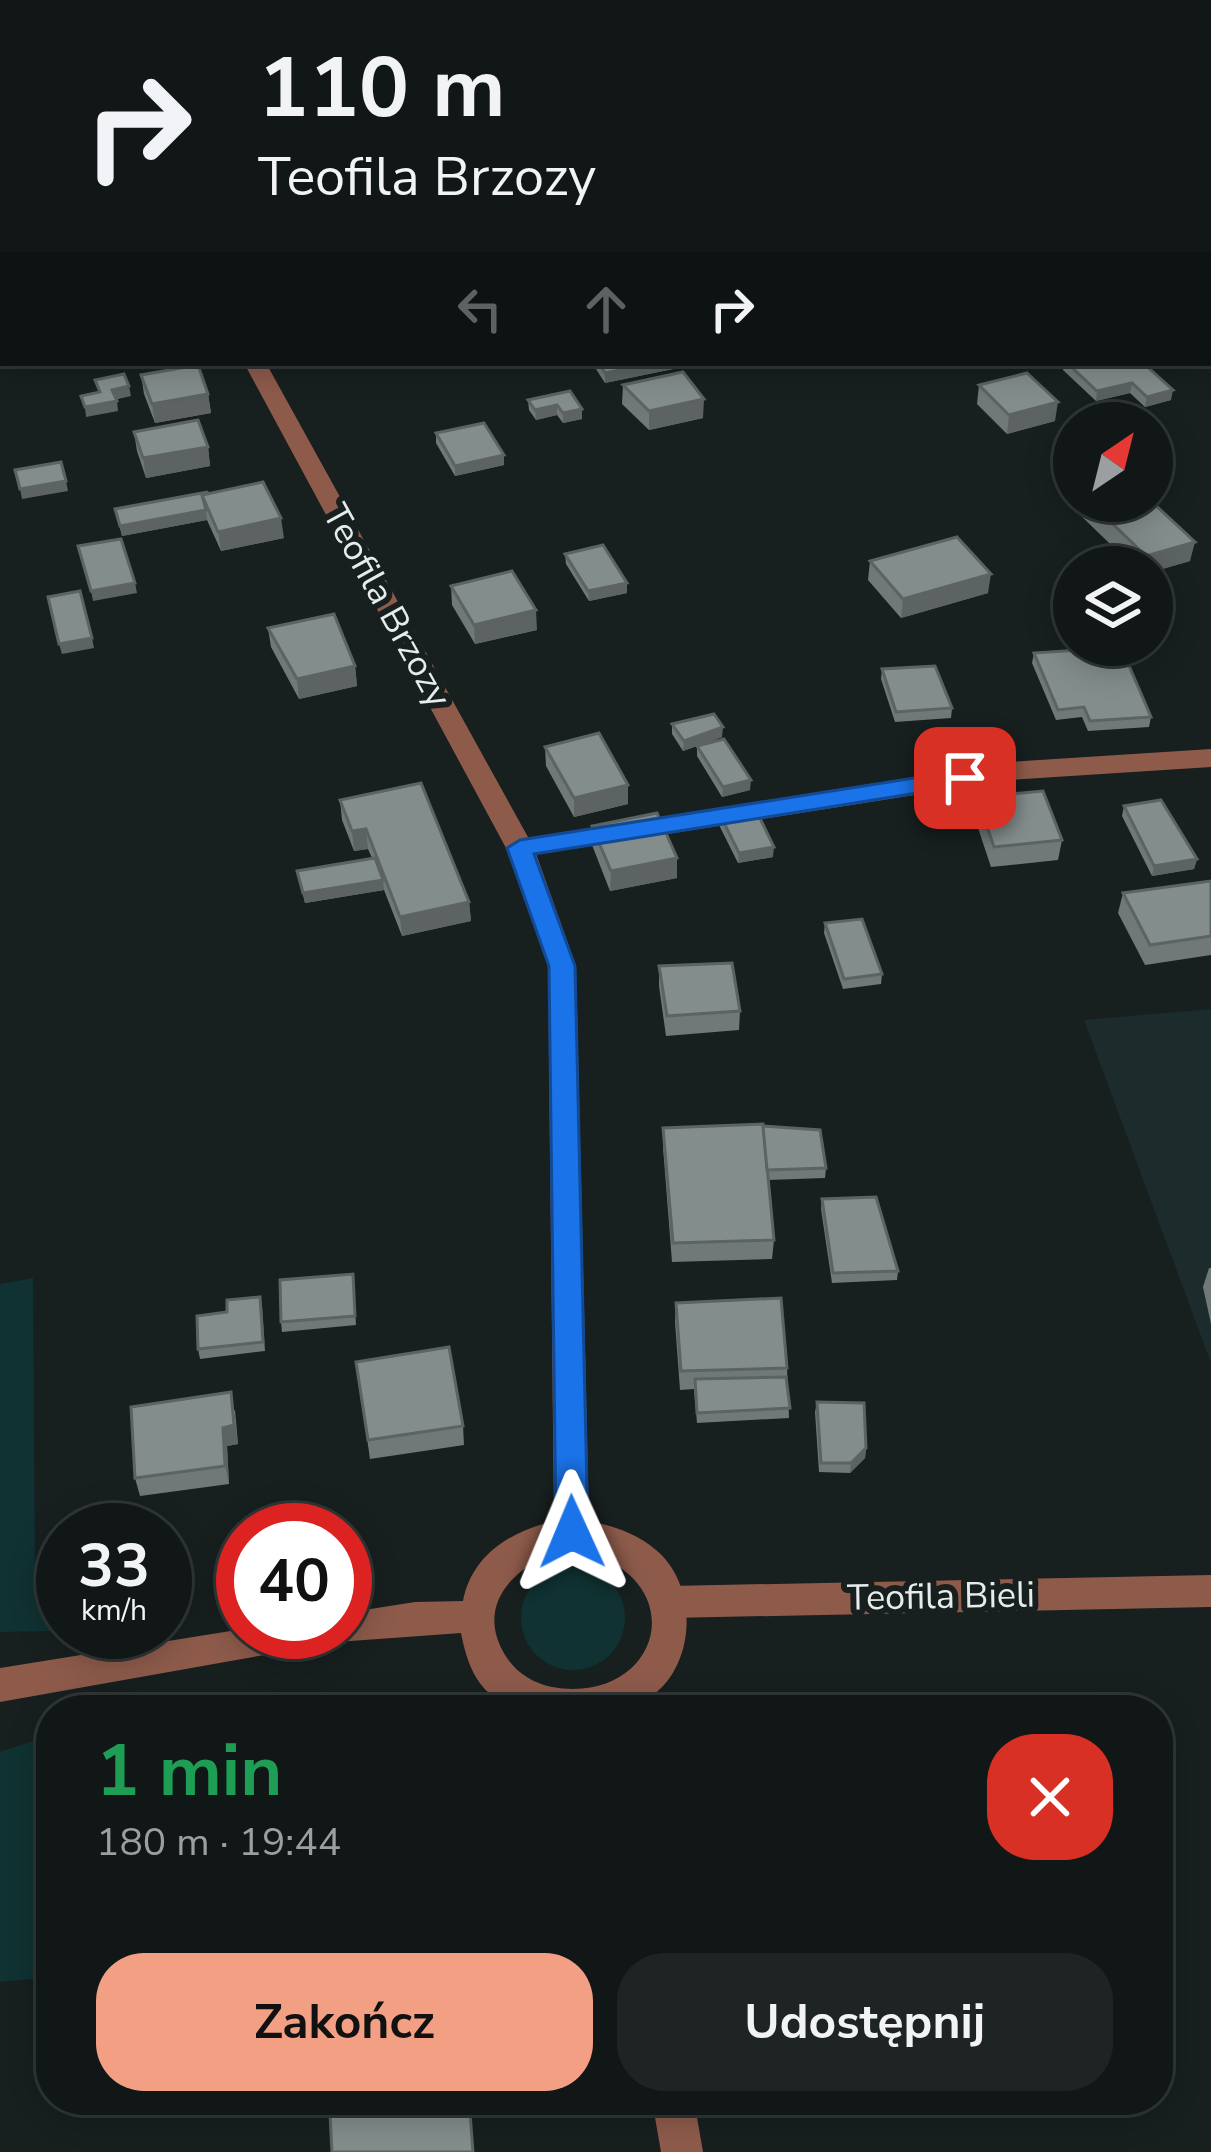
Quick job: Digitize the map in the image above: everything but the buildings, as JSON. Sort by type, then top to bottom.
[{"type":"street","name":"Teofila Brzozy","points":[[257,366],[520,848],[562,966],[572,1532]]},
{"type":"street","points":[[520,848],[1010,771],[1211,758]]},
{"type":"street","points":[[528,1695],[512,1688],[480,1647],[476,1618],[484,1585],[505,1558],[536,1539],[572,1532],[620,1541],[640,1554],[662,1580],[670,1602],[670,1634],[657,1666],[622,1695]]},
{"type":"street","name":"Teofila Bieli","points":[[670,1602],[1211,1591]]},
{"type":"street","points":[[372,1625],[415,1618],[476,1618]]},
{"type":"street","points":[[0,1685],[216,1650]]},
{"type":"street","points":[[676,2115],[682,2152]]},
{"type":"shaded area","points":[[1211,1009],[1211,1363],[1084,1020]]},
{"type":"shaded area","points":[[33,1278],[36,1631],[0,1632],[0,1284]]},
{"type":"shaded area","points":[[573,1566],[593,1570],[610,1581],[621,1598],[625,1618],[621,1638],[610,1655],[593,1666],[573,1670],[553,1666],[536,1655],[525,1638],[521,1618],[525,1598],[536,1581],[553,1570]]},
{"type":"shaded area","points":[[36,1740],[36,1978],[0,1982],[0,1752]]},
{"type":"route","points":[[572,1532],[562,966],[520,848],[965,778]]}]
